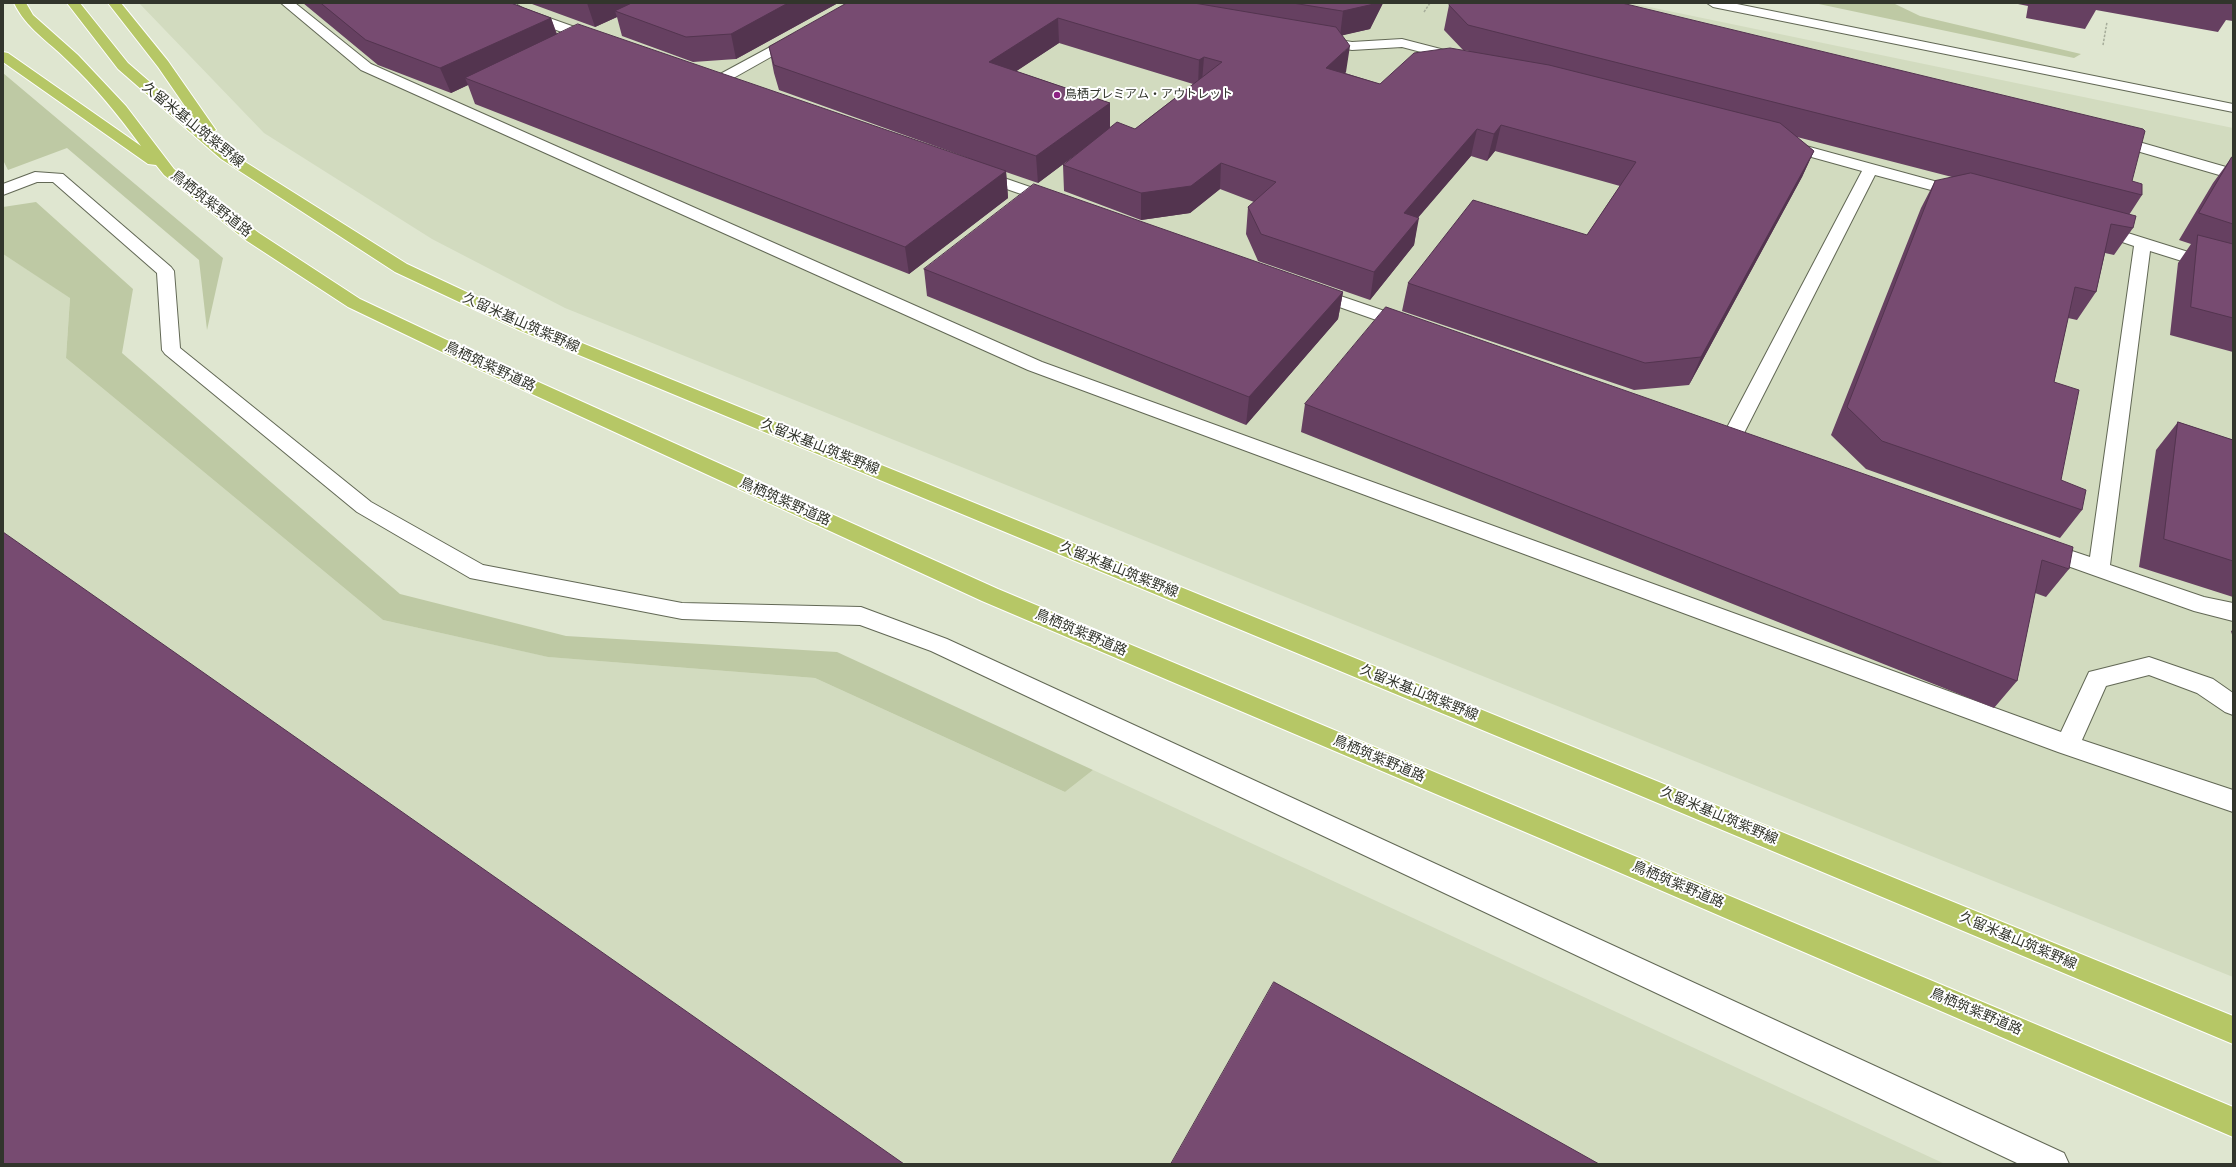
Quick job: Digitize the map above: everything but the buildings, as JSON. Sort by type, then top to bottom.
[{"type":"main road","name":"鳥栖筑紫野道路","points":[[20,3],[27,17],[73,58],[121,109],[169,172],[253,237],[354,303],[476,361],[990,595],[1553,832],[2233,1122]]},
{"type":"main road","name":"久留米基山筑紫野線","points":[[73,3],[123,66],[226,156],[401,268],[527,327],[1606,770],[2233,1030]]},
{"type":"main road","points":[[114,3],[163,64],[226,156]]},
{"type":"main road","points":[[3,56],[169,172]]},
{"type":"street","points":[[287,3],[366,67],[1035,366],[2067,746],[2233,801]]},
{"type":"street","points":[[505,3],[519,12],[614,46]]},
{"type":"street","points":[[1713,3],[2233,108]]},
{"type":"street","points":[[738,89],[708,79],[811,29]]},
{"type":"street","points":[[1306,38],[1352,46],[1402,43],[1470,62]]},
{"type":"street","points":[[2096,135],[2142,146],[2233,174]]},
{"type":"street","points":[[1769,141],[1972,195]]},
{"type":"street","points":[[1731,439],[1871,168]]},
{"type":"street","points":[[963,169],[1068,206]]},
{"type":"street","points":[[3,190],[35,176],[57,177],[165,271],[171,350],[364,507],[478,572],[682,610],[861,616],[939,645],[2053,1164]]},
{"type":"street","points":[[2085,226],[2143,242],[2233,272]]},
{"type":"street","points":[[2099,569],[2143,242]]},
{"type":"street","points":[[1300,287],[1420,330]]},
{"type":"street","points":[[2025,543],[2202,605],[2233,612]]},
{"type":"street","points":[[2067,746],[2097,679],[2148,666],[2205,686],[2233,705]]},
{"type":"path","points":[[2102,51],[2107,22]]},
{"type":"shaded area","name":"鳥栖プレミアム・アウトレット","points":[[139,3],[1630,3],[2233,128],[2233,977],[565,308],[432,239],[264,133]]},
{"type":"shaded area","points":[[1814,3],[1893,3],[1920,16],[2081,54],[2074,58]]},
{"type":"shaded area","points":[[3,73],[223,258],[207,330],[199,260],[67,148],[8,170],[3,160]]},
{"type":"shaded area","points":[[36,202],[133,289],[122,353],[400,594],[566,636],[837,652],[1093,770],[1065,792],[815,678],[548,657],[383,620],[66,358],[70,298],[3,254],[3,207]]},
{"type":"shaded area","points":[[3,254],[70,297],[66,358],[383,620],[549,657],[815,678],[1065,792],[1093,770],[1945,1164],[3,1164]]},
{"type":"place","name":"鳥栖プレミアム・アウトレット","points":[[1057,95]]}]
